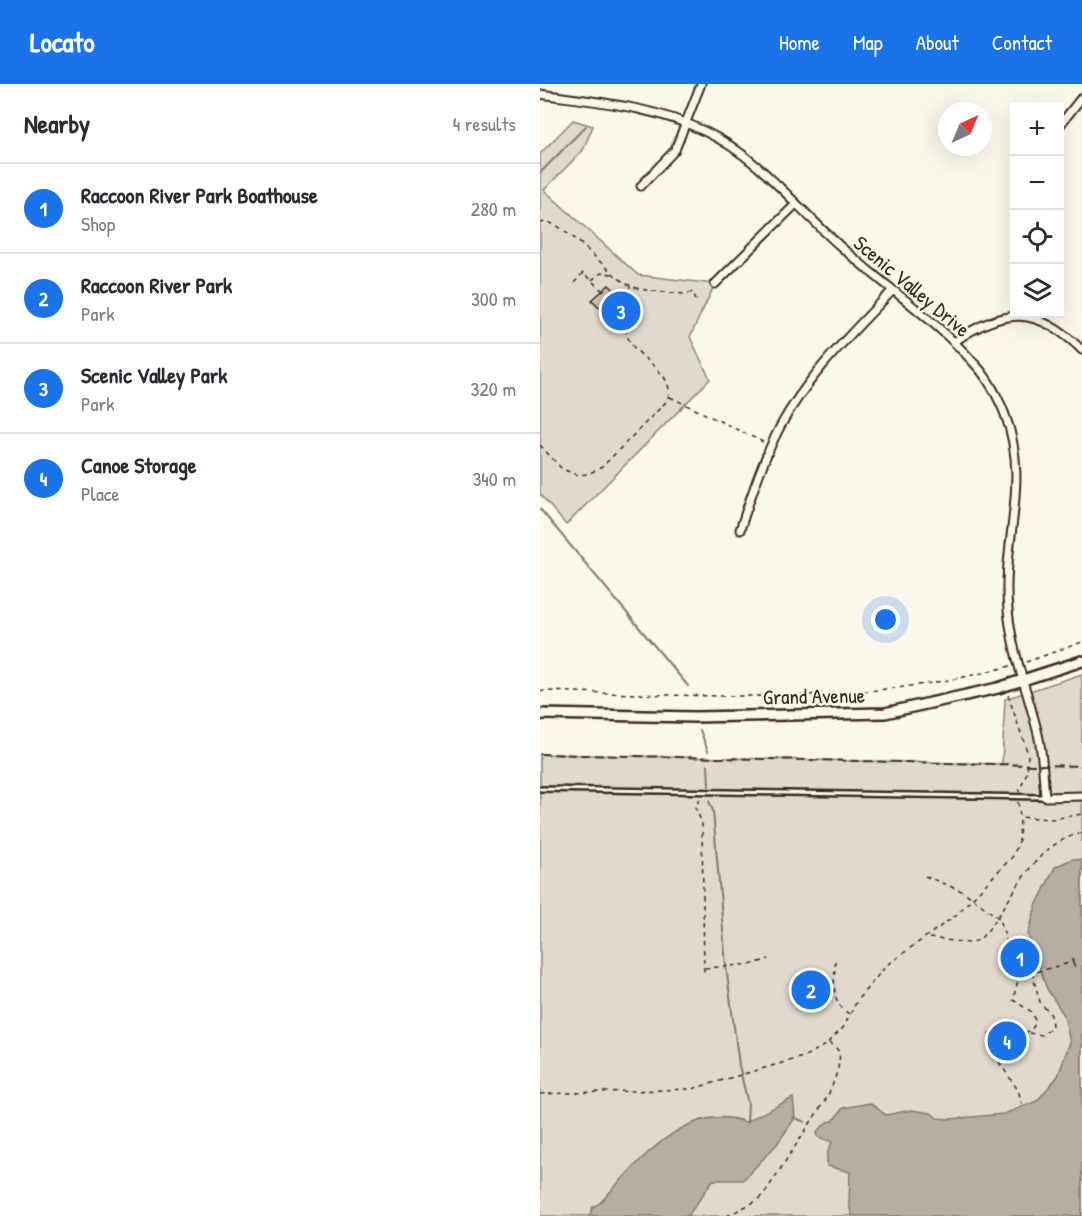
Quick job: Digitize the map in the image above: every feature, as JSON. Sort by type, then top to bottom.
[{"type":"main road","name":"Grand Avenue","points":[[540,714],[695,717],[885,713],[1023,681],[1082,661]]},
{"type":"street","points":[[641,186],[668,160],[701,84]]},
{"type":"street","name":"Scenic Valley Drive","points":[[540,94],[629,106],[685,122],[709,133],[745,156],[892,291],[954,342],[975,363],[991,386],[1004,411],[1014,444],[1017,489],[1007,579],[1007,608],[1011,639],[1039,737],[1045,797]]},
{"type":"street","points":[[1064,119],[1082,97]]},
{"type":"street","points":[[715,285],[796,204]]},
{"type":"street","points":[[740,530],[771,446],[814,375],[892,291]]},
{"type":"street","points":[[954,342],[990,320],[1026,316],[1054,326],[1082,350]]},
{"type":"street","points":[[1045,797],[1082,796]]},
{"type":"lane","points":[[540,789],[1045,797]]},
{"type":"path","points":[[540,223],[547,221],[558,225],[613,274],[630,286],[684,294],[693,291],[697,302]]},
{"type":"path","points":[[574,283],[588,268]]},
{"type":"path","points":[[584,273],[615,303],[638,306]]},
{"type":"path","points":[[592,281],[601,273],[613,274]]},
{"type":"path","points":[[540,445],[562,469],[578,475],[588,474],[602,466],[663,406],[669,397],[670,386],[666,380],[630,342],[627,333],[626,306],[630,286]]},
{"type":"path","points":[[669,397],[771,446]]},
{"type":"path","points":[[1028,662],[1082,642]]},
{"type":"path","points":[[540,691],[774,698],[912,688],[1009,667]]},
{"type":"path","points":[[1000,669],[1002,674]]},
{"type":"path","points":[[540,1094],[692,1089],[803,1057],[828,1042],[843,1028],[858,999],[887,965],[928,938],[974,897],[1013,856],[1019,841],[1019,788],[1028,772],[1028,754],[1010,700]]},
{"type":"path","points":[[705,790],[695,807],[702,823],[704,970],[753,964],[769,959]]},
{"type":"path","points":[[1020,817],[1052,819],[1082,814]]},
{"type":"path","points":[[928,938],[974,942],[986,933],[1018,881],[1033,864],[1064,839],[1082,833]]},
{"type":"path","points":[[925,876],[974,897],[998,915],[1003,925],[1018,980],[1013,1000],[1028,1008],[1034,1016],[1033,1026],[1028,1032]]},
{"type":"path","points":[[1071,956],[1075,968]]},
{"type":"path","points":[[835,961],[834,995],[837,1004],[849,1015]]},
{"type":"path","points":[[988,1033],[1028,1032],[1042,1035],[1052,1027],[1053,1021],[1040,1002],[1032,973],[1073,962]]},
{"type":"path","points":[[727,1216],[758,1200],[766,1191],[826,1099],[832,1087],[839,1056],[837,1049],[828,1042]]},
{"type":"path","points":[[999,1062],[1018,1090],[1022,1104]]},
{"type":"shaded area","points":[[573,120],[593,126],[583,150],[544,190],[638,275],[715,284],[690,337],[710,379],[566,525],[540,494],[540,154]]},
{"type":"shaded area","points":[[1082,674],[1082,1216],[540,1216],[540,754],[1002,764],[1005,699]]},
{"type":"shaded area","points":[[1072,859],[1082,860],[1082,1216],[852,1216],[849,1205],[850,1172],[827,1166],[827,1155],[832,1142],[818,1137],[817,1132],[827,1122],[833,1121],[843,1108],[870,1103],[886,1115],[911,1110],[931,1113],[937,1118],[950,1119],[1004,1114],[1037,1101],[1058,1076],[1070,1042],[1064,1015],[1047,989],[1028,935],[1036,906],[1055,867]]},
{"type":"shaded area","points":[[793,1098],[795,1118],[777,1144],[743,1180],[713,1180],[688,1216],[589,1216],[593,1207],[600,1203],[629,1171],[664,1140],[682,1128],[702,1120],[723,1118],[745,1122]]},
{"type":"building","points":[[609,285],[615,291],[601,309],[592,300]]},
{"type":"building","points":[[1021,940],[1030,974],[1019,977],[1010,943]]},
{"type":"waterway","points":[[540,173],[586,126]]},
{"type":"waterway","points":[[540,509],[688,686]]},
{"type":"waterway","points":[[700,730],[708,751]]},
{"type":"waterway","points":[[708,765],[709,786]]},
{"type":"waterway","points":[[709,801],[713,811],[726,966],[739,1065],[748,1104],[747,1123]]},
{"type":"waterway","points":[[793,1117],[805,1122]]},
{"type":"railway","points":[[540,754],[1082,766]]},
{"type":"place","name":"Scenic Valley Park","points":[[621,311]]},
{"type":"place","name":"Raccoon River Park Boathouse","points":[[1020,958]]},
{"type":"place","name":"Raccoon River Park","points":[[811,990]]},
{"type":"place","name":"Canoe Storage","points":[[1007,1041]]}]
